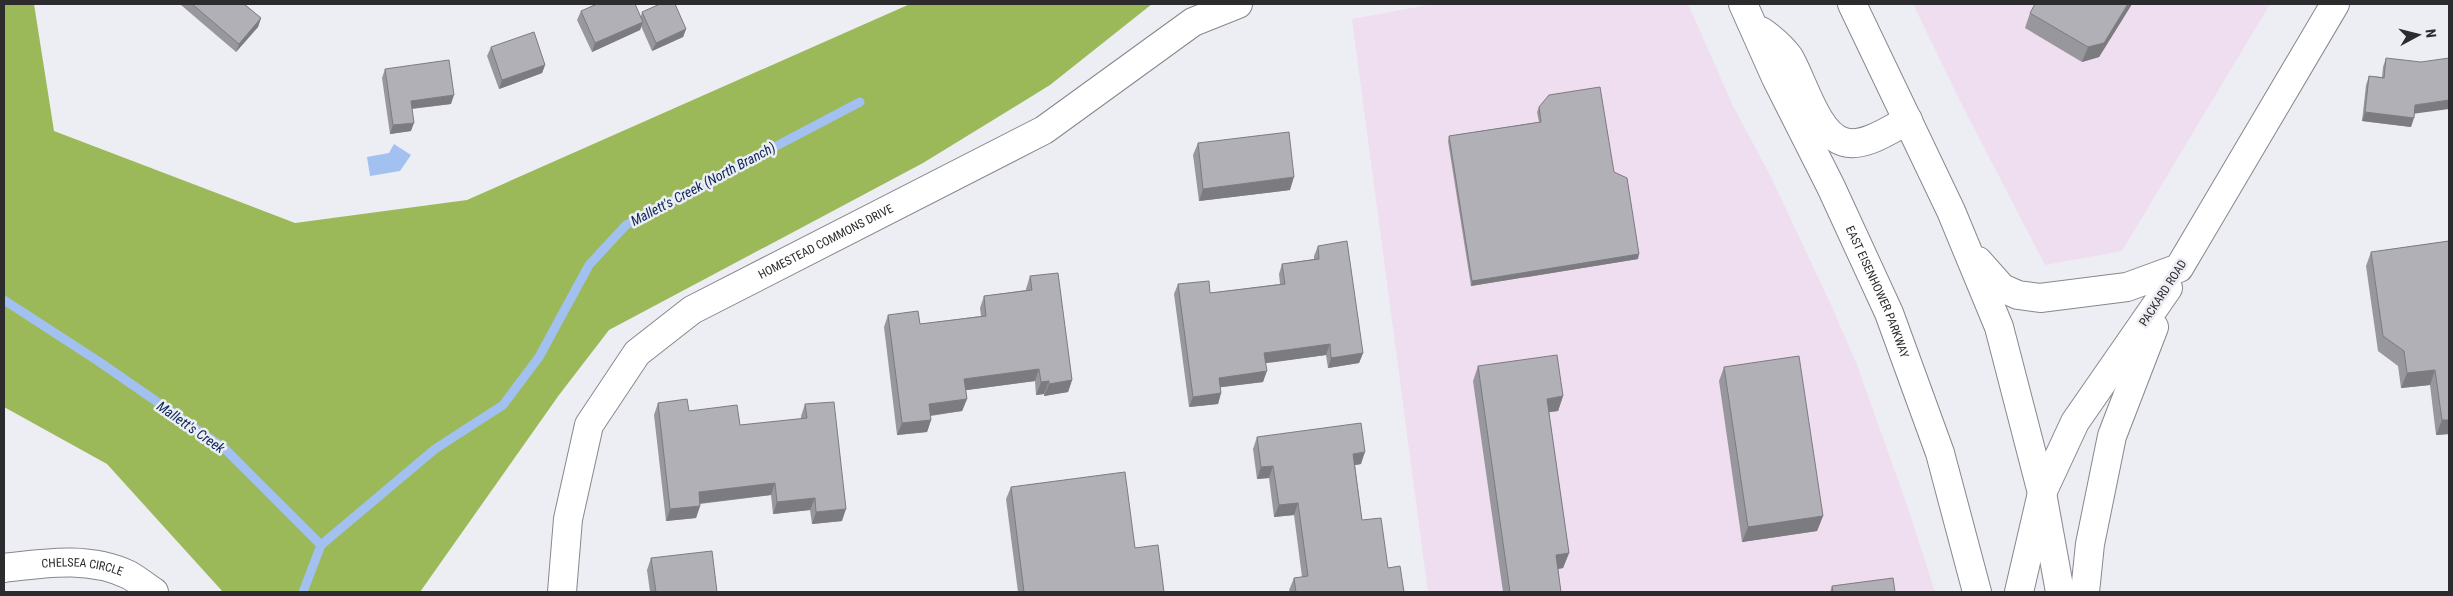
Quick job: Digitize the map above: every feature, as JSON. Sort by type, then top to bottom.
[{"type":"main road","name":"HOMESTEAD COMMONS DRIVE","points":[[562,592],[568,519],[589,425],[637,353],[692,310],[1044,130],[1193,22],[1238,4]]},
{"type":"main road","points":[[1852,4],[1966,247],[1999,327],[2042,493],[2059,587]]},
{"type":"main road","name":"PACKARD ROAD","points":[[2019,592],[2042,493],[2075,422],[2174,278],[2335,4]]},
{"type":"main road","points":[[1747,14],[1788,56],[1819,119],[1829,134],[1844,142],[1861,142],[1908,120]]},
{"type":"main road","name":"EAST EISENHOWER PARKWAY","points":[[1747,14],[1832,186],[1889,314],[1940,454],[1977,592]]},
{"type":"main road","points":[[1966,247],[2002,288],[2018,295],[2040,298],[2127,287],[2174,278]]},
{"type":"main road","points":[[2085,592],[2090,544],[2112,436],[2174,278]]},
{"type":"main road","name":"CHELSEA CIRCLE","points":[[4,568],[56,562],[97,564],[129,575],[154,592]]},
{"type":"shaded area","points":[[1434,4],[1688,4],[1733,106],[1771,177],[1857,365],[1908,508],[1935,592],[1428,592],[1352,19]]},
{"type":"shaded area","points":[[1913,4],[2270,4],[2122,251],[2045,265],[1963,107]]},
{"type":"green space","points":[[4,4],[34,4],[54,131],[295,223],[467,200],[910,4],[1152,4],[1050,85],[923,163],[609,330],[559,395],[420,592],[223,592],[107,464],[4,407]]},
{"type":"water","points":[[394,144],[411,155],[400,171],[370,176],[367,157],[389,153]]},
{"type":"building","points":[[192,4],[244,4],[261,18],[239,44]]},
{"type":"building","points":[[597,4],[635,4],[643,22],[595,43],[581,11]]},
{"type":"building","points":[[660,4],[675,4],[686,29],[656,43],[642,12]]},
{"type":"building","points":[[2035,4],[2128,4],[2104,43],[2088,47],[2030,13]]},
{"type":"building","points":[[534,32],[545,65],[502,80],[491,47]]},
{"type":"building","points":[[2386,58],[2421,62],[2449,58],[2449,100],[2415,105],[2414,118],[2365,112],[2369,76],[2384,78]]},
{"type":"building","points":[[449,60],[454,95],[411,101],[414,123],[393,125],[385,69]]},
{"type":"building","points":[[1600,87],[1614,172],[1627,178],[1639,254],[1472,281],[1449,136],[1541,122],[1539,107],[1549,95]]},
{"type":"building","points":[[1289,132],[1294,177],[1203,189],[1198,143]]},
{"type":"building","points":[[1347,241],[1363,353],[1331,358],[1330,344],[1264,353],[1267,371],[1219,378],[1221,393],[1193,397],[1178,284],[1209,281],[1210,293],[1285,284],[1282,264],[1319,259],[1318,246]]},
{"type":"building","points":[[2449,241],[2449,420],[2442,420],[2435,370],[2407,373],[2404,351],[2383,336],[2371,252]]},
{"type":"building","points":[[1058,273],[1072,380],[1049,384],[1049,381],[1041,382],[1039,369],[964,379],[967,399],[929,404],[931,420],[902,423],[888,315],[918,311],[920,324],[986,316],[984,296],[1032,290],[1030,276]]},
{"type":"building","points":[[1557,355],[1563,396],[1547,399],[1569,553],[1556,555],[1561,592],[1510,592],[1478,366]]},
{"type":"building","points":[[1799,356],[1823,516],[1748,527],[1724,367]]},
{"type":"building","points":[[687,399],[689,411],[737,405],[740,425],[807,418],[805,404],[834,402],[846,509],[816,512],[815,498],[777,502],[775,483],[699,492],[700,506],[670,509],[658,403]]},
{"type":"building","points":[[1361,423],[1365,452],[1353,454],[1362,520],[1381,518],[1388,568],[1400,566],[1404,592],[1296,592],[1294,578],[1308,576],[1298,503],[1279,505],[1273,466],[1261,467],[1257,437]]},
{"type":"building","points":[[1125,472],[1135,548],[1158,545],[1164,592],[1024,592],[1011,487]]},
{"type":"building","points":[[712,551],[717,592],[656,592],[651,558]]},
{"type":"building","points":[[1893,578],[1895,592],[1833,592],[1832,586]]},
{"type":"waterway","name":"Mallett's Creek (North Branch)","points":[[303,592],[321,545],[435,449],[503,405],[539,357],[589,265],[626,225],[860,102]]},
{"type":"waterway","name":"Mallett's Creek","points":[[4,300],[98,361],[224,448],[321,545]]}]
